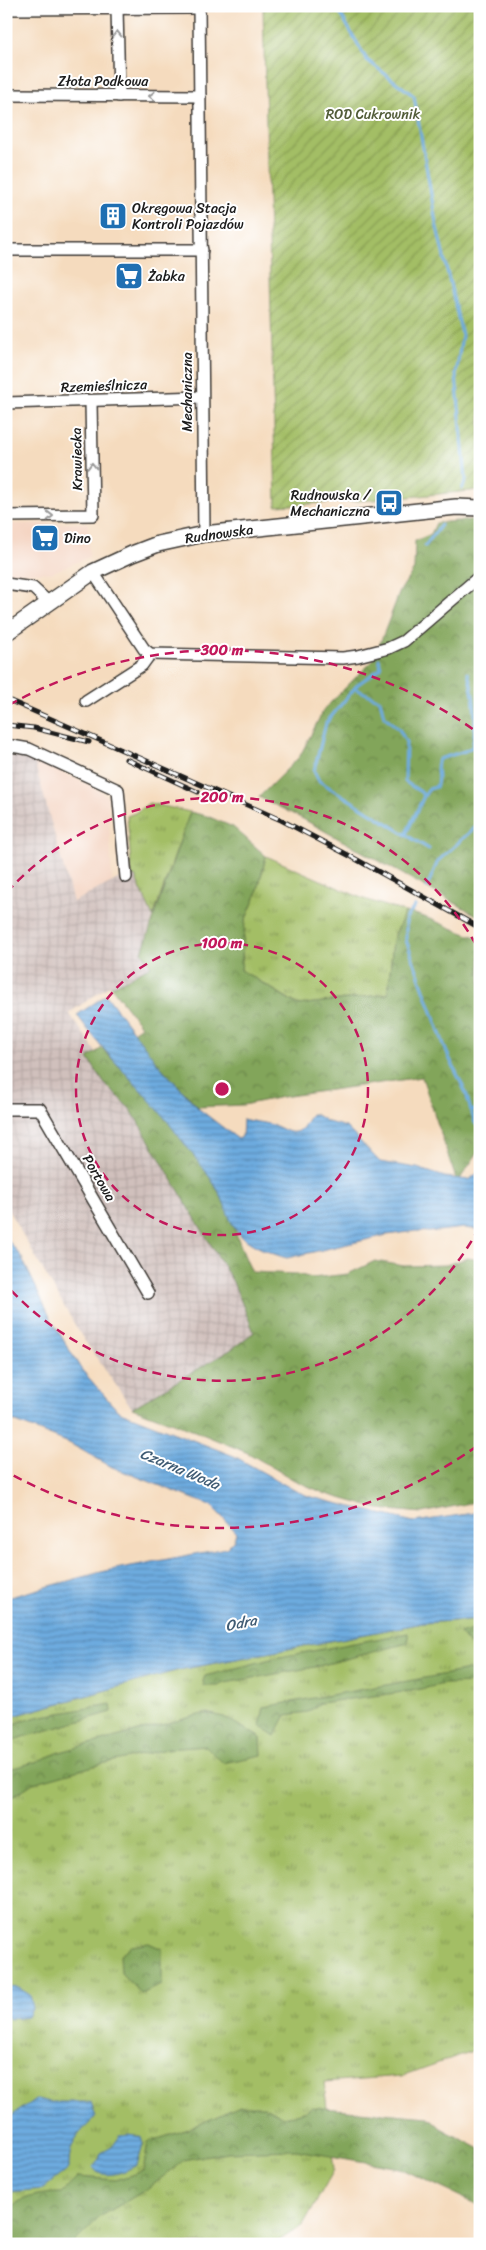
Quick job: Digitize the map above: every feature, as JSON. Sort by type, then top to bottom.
[{"type":"main road","name":"Rudnowska","points":[[6,634],[48,602],[93,572],[158,544],[204,534],[456,507],[480,501]]},
{"type":"main road","name":"Rudnowska","points":[[456,507],[480,508]]},
{"type":"street","points":[[6,9],[199,7]]},
{"type":"street","name":"Mechaniczna","points":[[199,7],[204,534]]},
{"type":"street","points":[[117,8],[119,96]]},
{"type":"street","name":"Złota Podkowa","points":[[6,95],[200,96]]},
{"type":"street","points":[[6,250],[202,250]]},
{"type":"street","name":"Rzemieślnicza","points":[[6,403],[91,402],[202,397]]},
{"type":"street","name":"Krawiecka","points":[[6,516],[93,515],[91,402]]},
{"type":"street","points":[[93,572],[144,649],[150,654],[343,658],[389,648],[404,641],[480,576]]},
{"type":"street","points":[[6,584],[33,588],[48,602]]},
{"type":"street","points":[[86,701],[142,665],[150,654]]},
{"type":"street","points":[[6,745],[29,749],[118,790],[126,877]]},
{"type":"street","name":"Portowa","points":[[6,1108],[40,1108],[148,1293]]},
{"type":"shaded area","points":[[88,523],[89,557],[51,573],[6,572],[6,524]]},
{"type":"shaded area","points":[[6,752],[34,760],[73,902],[122,877],[135,876],[153,917],[142,952],[151,966],[111,987],[110,985],[69,1013],[96,1052],[88,1058],[104,1083],[131,1110],[233,1282],[254,1332],[232,1349],[132,1408],[82,1337],[6,1206]]},
{"type":"shaded area","points":[[34,760],[90,785],[105,795],[108,800],[112,882],[73,902]]},
{"type":"green space","name":"ROD Cukrownik","points":[[473,6],[480,34],[480,490],[387,499],[276,506],[263,8]]},
{"type":"green space","points":[[480,519],[480,917],[303,819],[259,797],[300,756],[324,709],[374,659],[400,591],[414,569],[415,541],[431,534],[436,523]]},
{"type":"green space","points":[[149,803],[190,812],[153,917],[135,876],[132,877],[127,816]]},
{"type":"green space","points":[[190,812],[207,816],[233,827],[266,856],[257,893],[245,921],[241,970],[298,1005],[388,994],[393,940],[405,912],[480,938],[480,1149],[460,1179],[456,1179],[422,1077],[282,1097],[243,1105],[198,1107],[157,1063],[133,1032],[141,1026],[111,987],[151,966],[142,952]]},
{"type":"green space","points":[[266,856],[364,899],[405,912],[393,940],[388,994],[299,1005],[241,970],[245,921],[257,893]]},
{"type":"green space","points":[[102,1048],[166,1118],[195,1154],[225,1204],[252,1272],[297,1274],[312,1278],[348,1274],[375,1261],[404,1266],[446,1265],[468,1258],[480,1260],[480,1501],[422,1513],[378,1509],[326,1494],[294,1480],[248,1453],[132,1408],[232,1349],[254,1332],[233,1282],[131,1110],[104,1083],[88,1058]]},
{"type":"green space","points":[[479,1619],[480,2048],[402,2076],[324,2082],[334,2170],[303,2225],[274,2244],[6,2244],[6,1718],[179,1670],[423,1623]]},
{"type":"green space","points":[[472,1630],[479,1631],[480,1643],[468,1644],[460,1634]]},
{"type":"green space","points":[[408,1633],[408,1643],[315,1667],[225,1683],[218,1686],[204,1686],[205,1676],[275,1658]]},
{"type":"green space","points":[[480,1668],[480,1683],[444,1684],[411,1691],[320,1703],[308,1712],[286,1715],[275,1736],[260,1726],[264,1707]]},
{"type":"green space","points":[[111,1704],[112,1712],[6,1742],[6,1726],[37,1717]]},
{"type":"green space","points":[[206,1713],[224,1717],[261,1738],[262,1755],[223,1763],[206,1746],[167,1749],[101,1764],[33,1783],[6,1801],[6,1770],[35,1762],[60,1752]]},
{"type":"green space","points":[[149,1943],[162,1949],[162,1985],[141,1994],[121,1973],[120,1954],[132,1946]]},
{"type":"green space","points":[[240,2106],[264,2106],[284,2117],[307,2111],[312,2107],[429,2117],[441,2128],[480,2149],[480,2206],[400,2168],[296,2150],[227,2152],[184,2160],[149,2188],[101,2216],[73,2244],[6,2244],[6,2220],[9,2212],[20,2201],[37,2195],[62,2193],[78,2177],[116,2180],[143,2171],[148,2142],[186,2130]]},
{"type":"water","points":[[106,995],[157,1063],[199,1109],[238,1139],[242,1137],[243,1119],[273,1125],[293,1132],[301,1130],[311,1114],[315,1114],[328,1122],[346,1127],[380,1162],[417,1168],[445,1177],[469,1180],[480,1171],[480,1230],[464,1228],[387,1235],[287,1258],[256,1246],[236,1230],[220,1194],[196,1158],[155,1106],[102,1047],[77,1015]]},
{"type":"water","points":[[6,1238],[21,1256],[52,1321],[81,1369],[118,1411],[234,1456],[296,1491],[311,1497],[414,1522],[480,1512],[480,1619],[423,1623],[179,1670],[6,1718],[6,1598],[105,1571],[226,1548],[234,1540],[236,1532],[212,1506],[112,1467],[69,1443],[6,1418]]},
{"type":"water","points":[[8,1987],[19,1988],[30,1995],[33,2007],[28,2017],[10,2019],[6,2016],[6,1989]]},
{"type":"water","points":[[37,2099],[50,2102],[91,2102],[96,2117],[84,2128],[73,2144],[69,2168],[43,2189],[10,2192],[6,2200],[6,2122],[11,2116]]},
{"type":"water","points":[[120,2136],[141,2137],[143,2144],[137,2165],[114,2174],[98,2173],[93,2167],[99,2160],[101,2153],[112,2147]]},
{"type":"waterway","points":[[336,6],[367,60],[414,96],[436,223],[462,335],[456,375],[466,480],[462,489]]},
{"type":"waterway","points":[[425,546],[441,525]]},
{"type":"waterway","points":[[379,659],[381,668],[358,684],[326,723],[314,771],[319,781],[429,849]]},
{"type":"waterway","points":[[424,796],[429,789],[436,787],[439,759],[472,747],[475,710],[468,673]]},
{"type":"waterway","points":[[356,689],[380,700],[384,716],[399,729],[406,742],[405,781],[424,796],[406,834]]},
{"type":"waterway","points":[[427,887],[438,861],[480,823]]},
{"type":"waterway","points":[[415,906],[406,918],[406,940],[447,1053],[466,1093],[471,1111],[480,1109]]},
{"type":"waterway","points":[[471,1111],[475,1123],[480,1127]]},
{"type":"railway","points":[[6,699],[281,820],[480,928]]},
{"type":"railway","points":[[6,725],[34,728],[89,742]]},
{"type":"railway","points":[[126,759],[198,792]]},
{"type":"place","name":"Okręgowa Stacja Kontroli Pojazdów","points":[[113,216]]},
{"type":"place","name":"Żabka","points":[[129,276]]},
{"type":"place","name":"Rudnowska / Mechaniczna","points":[[389,503]]},
{"type":"place","name":"Dino","points":[[45,538]]},
{"type":"water label","name":"Czarna Woda","points":[[180,1469]]},
{"type":"water label","name":"Odra","points":[[241,1623]]}]
